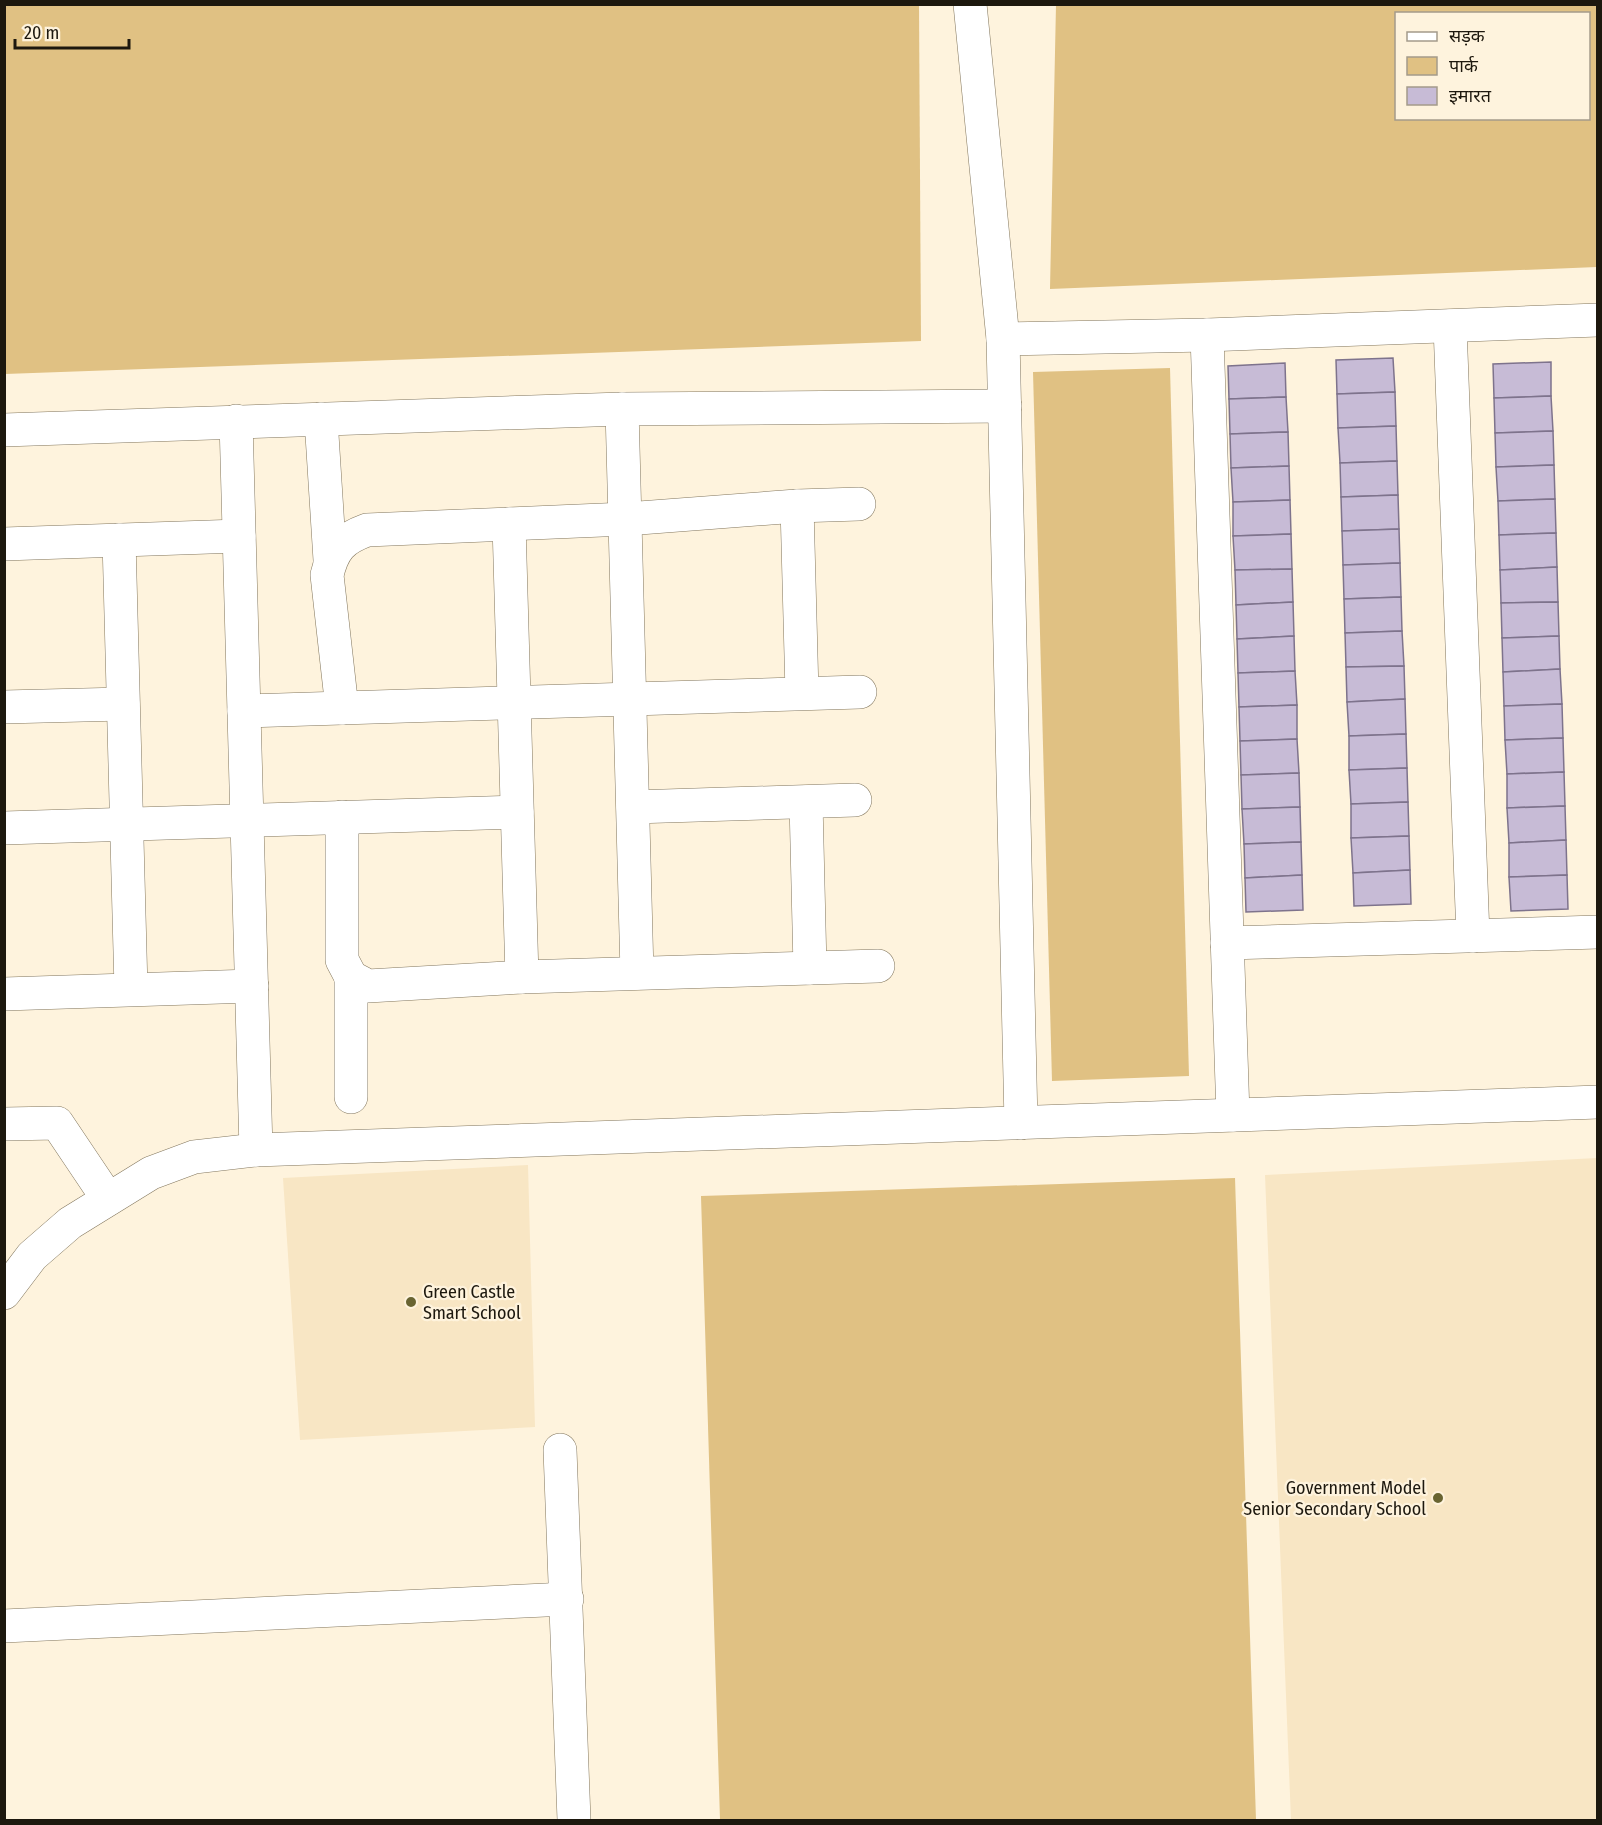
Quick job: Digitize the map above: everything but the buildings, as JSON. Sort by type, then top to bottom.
[{"type":"street","points":[[970,4],[1003,339],[1021,1123]]},
{"type":"street","points":[[1003,339],[1207,335],[1598,320]]},
{"type":"street","points":[[1450,326],[1473,936]]},
{"type":"street","points":[[1207,335],[1233,1115]]},
{"type":"street","points":[[4,430],[622,410],[1005,406]]},
{"type":"street","points":[[622,410],[637,973]]},
{"type":"street","points":[[321,419],[330,560],[327,575],[342,708]]},
{"type":"street","points":[[236,421],[256,1150]]},
{"type":"street","points":[[330,560],[340,545],[351,536],[367,530],[626,519],[797,506],[859,504]]},
{"type":"street","points":[[797,506],[802,693]]},
{"type":"street","points":[[509,524],[522,977]]},
{"type":"street","points":[[4,544],[239,536]]},
{"type":"street","points":[[119,540],[131,989]]},
{"type":"street","points":[[244,711],[860,692]]},
{"type":"street","points":[[4,707],[123,704]]},
{"type":"street","points":[[633,807],[855,800]]},
{"type":"street","points":[[806,802],[810,968]]},
{"type":"street","points":[[4,828],[517,812]]},
{"type":"street","points":[[342,817],[342,960],[351,977],[351,1097]]},
{"type":"street","points":[[1227,943],[1598,932]]},
{"type":"street","points":[[351,977],[368,986],[522,977],[878,966]]},
{"type":"street","points":[[4,994],[252,986]]},
{"type":"street","points":[[4,1293],[32,1256],[70,1222],[151,1173],[194,1157],[256,1150],[1598,1102]]},
{"type":"street","points":[[4,1124],[57,1123],[108,1199]]},
{"type":"street","points":[[560,1450],[574,1821]]},
{"type":"street","points":[[4,1626],[567,1599]]},
{"type":"shaded area","name":"Government Model Senior Secondary School","points":[[1597,1158],[1597,1820],[1291,1820],[1265,1175]]},
{"type":"shaded area","name":"Green Castle Smart School","points":[[528,1165],[535,1427],[300,1440],[283,1178]]},
{"type":"green space","points":[[4,5],[919,5],[921,341],[5,374]]},
{"type":"green space","points":[[1056,5],[1597,5],[1597,267],[1050,289]]},
{"type":"green space","points":[[1170,368],[1189,1076],[1052,1081],[1033,372]]},
{"type":"green space","points":[[1235,1178],[1256,1820],[720,1820],[701,1196]]},
{"type":"place","name":"Green Castle Smart School","points":[[411,1302]]},
{"type":"place","name":"Government Model Senior Secondary School","points":[[1438,1498]]}]
